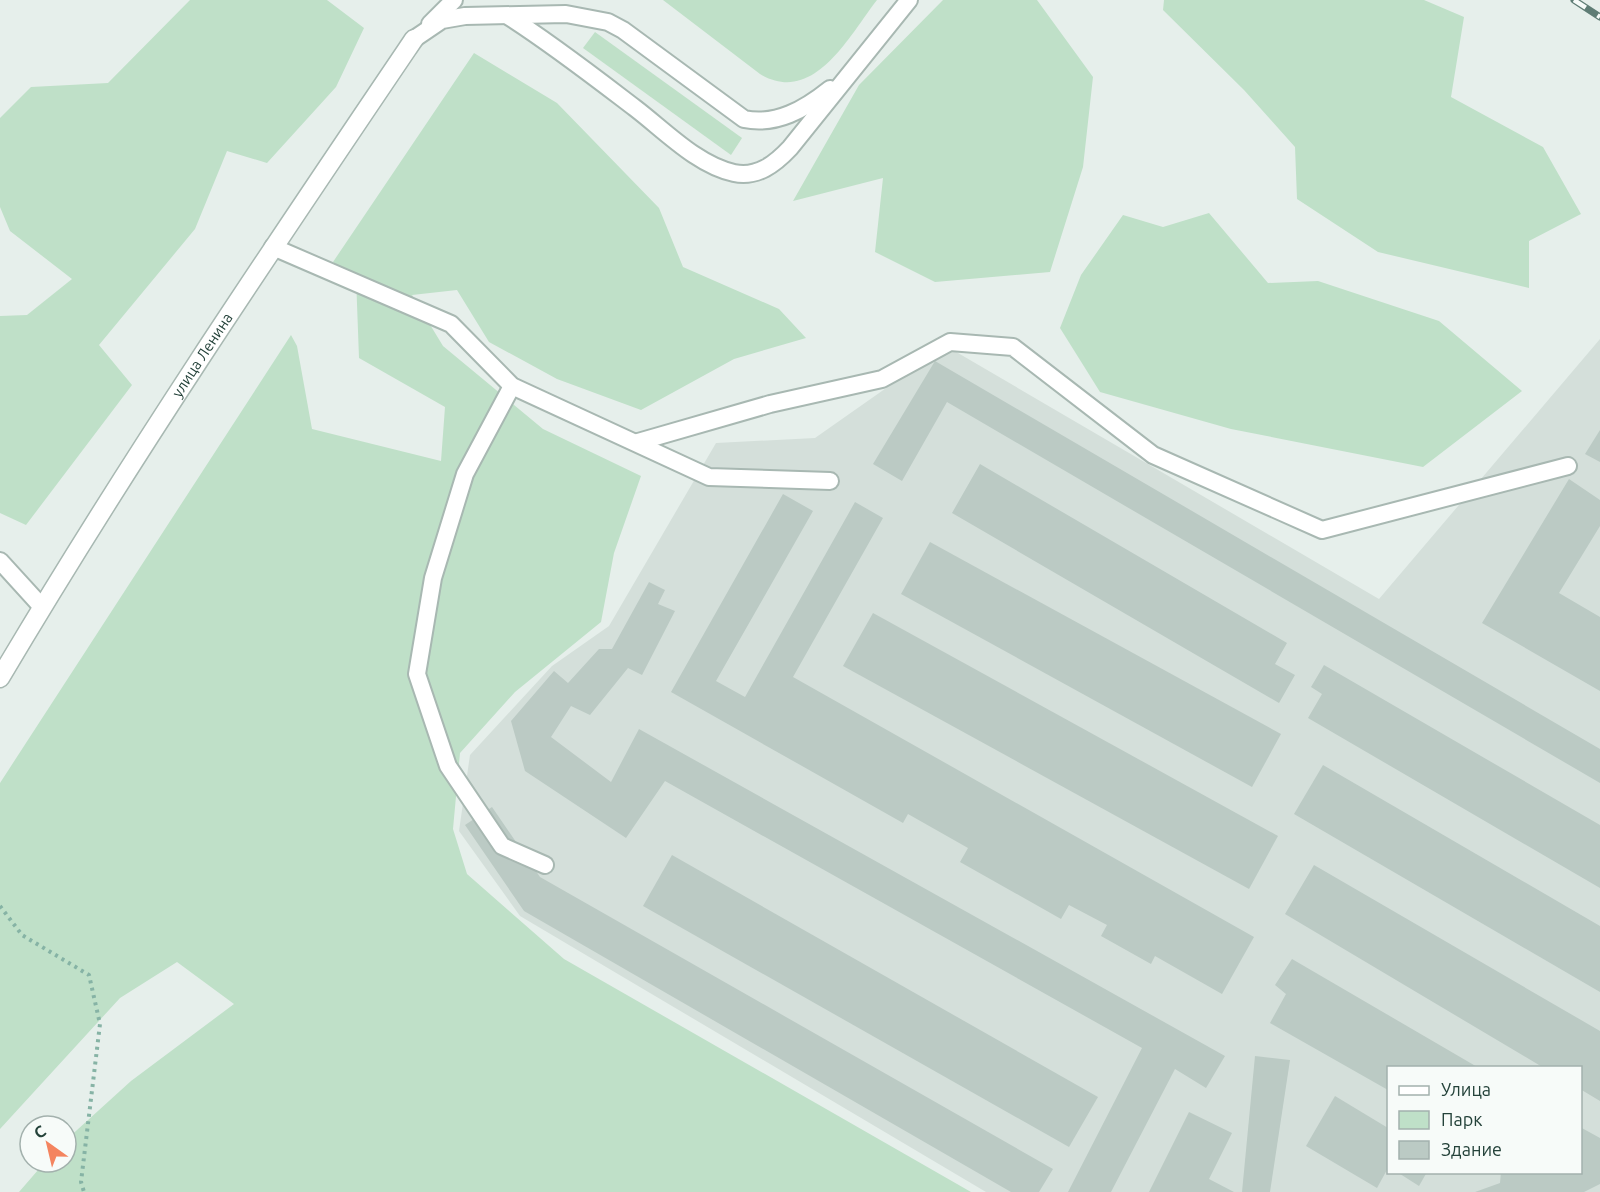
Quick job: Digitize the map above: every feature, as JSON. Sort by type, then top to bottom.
[{"type":"street","name":"улица Ленина","points":[[0,678],[42,607],[273,247],[414,39]]},
{"type":"lane","points":[[414,39],[454,0]]},
{"type":"lane","points":[[508,16],[553,45],[709,163],[735,173],[753,173],[778,161],[909,0]]},
{"type":"lane","points":[[414,39],[432,25],[446,19],[566,14],[608,22],[623,30],[724,106],[744,119],[754,121],[772,120],[804,107],[853,69]]},
{"type":"lane","points":[[273,247],[451,324],[513,386],[638,442],[709,477],[830,481]]},
{"type":"lane","points":[[638,442],[770,404],[882,379],[950,342],[1013,347],[1153,455],[1322,530],[1568,466]]},
{"type":"lane","points":[[513,386],[465,474],[434,578],[417,674],[448,766],[495,836],[502,846],[546,865]]},
{"type":"lane","points":[[0,561],[42,607]]},
{"type":"path","points":[[0,906],[22,936],[89,975],[99,1024],[81,1182],[84,1192]]},
{"type":"shaded area","points":[[1600,339],[1600,1192],[986,1192],[520,916],[459,831],[470,755],[552,666],[609,626],[716,443],[815,438],[946,346],[1379,599]]},
{"type":"green space","points":[[190,0],[327,0],[364,28],[336,87],[267,163],[227,151],[195,229],[99,345],[132,385],[26,525],[0,513],[0,316],[27,315],[72,279],[10,231],[0,207],[0,118],[31,87],[108,83]]},
{"type":"green space","points":[[663,0],[877,0],[842,48],[828,62],[813,74],[797,81],[779,81],[760,74]]},
{"type":"green space","points":[[943,0],[1037,0],[1093,77],[1083,167],[1050,272],[935,282],[875,252],[883,178],[793,201],[859,85]]},
{"type":"green space","points":[[1164,0],[1424,0],[1464,17],[1451,97],[1543,147],[1581,214],[1529,241],[1529,288],[1378,252],[1297,199],[1295,147],[1244,90],[1163,10]]},
{"type":"green space","points":[[595,32],[742,138],[731,155],[583,48]]},
{"type":"green space","points":[[474,53],[557,103],[659,208],[683,267],[779,309],[806,338],[734,359],[641,410],[557,379],[489,342],[457,290],[412,295],[443,346],[543,429],[641,476],[614,553],[601,622],[515,692],[460,753],[453,829],[467,874],[564,959],[971,1192],[19,1192],[35,1174],[78,1174],[78,1129],[131,1081],[234,1004],[177,962],[120,998],[0,1129],[0,783],[291,335],[297,346],[312,429],[441,461],[445,407],[359,358],[356,277],[333,262]]},
{"type":"green space","points":[[1209,213],[1268,283],[1318,281],[1439,321],[1522,391],[1423,467],[1231,429],[1100,392],[1060,328],[1081,275],[1123,215],[1163,227]]},
{"type":"building","points":[[935,361],[1600,749],[1600,783],[947,402],[902,481],[873,464]]},
{"type":"building","points":[[1600,430],[1600,462],[1585,454]]},
{"type":"building","points":[[980,464],[1287,643],[1275,664],[1295,675],[1279,703],[952,513]]},
{"type":"building","points":[[1569,479],[1600,500],[1600,526],[1559,593],[1600,617],[1600,691],[1482,623]]},
{"type":"building","points":[[783,494],[813,511],[716,681],[745,697],[855,502],[883,518],[793,677],[1254,937],[1222,994],[1155,956],[1151,964],[1101,936],[1107,925],[1069,905],[1061,919],[960,862],[968,848],[908,814],[903,823],[671,692]]},
{"type":"building","points":[[930,542],[1281,734],[1252,787],[901,594]]},
{"type":"building","points":[[649,582],[665,590],[658,604],[675,611],[642,675],[628,668],[590,715],[571,706],[551,737],[611,782],[639,729],[1225,1056],[1206,1088],[1175,1069],[1111,1192],[1068,1192],[1142,1048],[665,781],[626,838],[525,771],[511,721],[554,671],[568,683],[599,649],[612,649]]},
{"type":"building","points":[[873,613],[1278,836],[1249,889],[843,666]]},
{"type":"building","points":[[1324,665],[1600,825],[1600,888],[1308,718],[1322,694],[1311,687]]},
{"type":"building","points":[[1323,765],[1600,926],[1600,992],[1294,814]]},
{"type":"building","points":[[492,807],[540,877],[1053,1169],[1039,1192],[1011,1192],[524,911],[465,825]]},
{"type":"building","points":[[672,855],[1098,1097],[1069,1147],[643,906]]},
{"type":"building","points":[[1314,865],[1600,1031],[1600,1101],[1582,1090],[1582,1066],[1541,1066],[1285,914]]},
{"type":"building","points":[[1292,959],[1476,1066],[1387,1066],[1387,1089],[1270,1023],[1286,994],[1275,985]]},
{"type":"building","points":[[1255,1056],[1290,1060],[1270,1192],[1242,1192]]},
{"type":"building","points":[[1335,1096],[1387,1127],[1387,1170],[1377,1188],[1306,1146]]},
{"type":"building","points":[[1189,1112],[1232,1133],[1209,1179],[1234,1192],[1149,1192]]},
{"type":"building","points":[[1582,1128],[1600,1138],[1600,1184],[1584,1192],[1475,1192],[1500,1183],[1501,1174],[1582,1174]]},
{"type":"building","points":[[1400,1174],[1426,1174],[1419,1186]]},
{"type":"railway","points":[[1574,0],[1600,17]]}]
